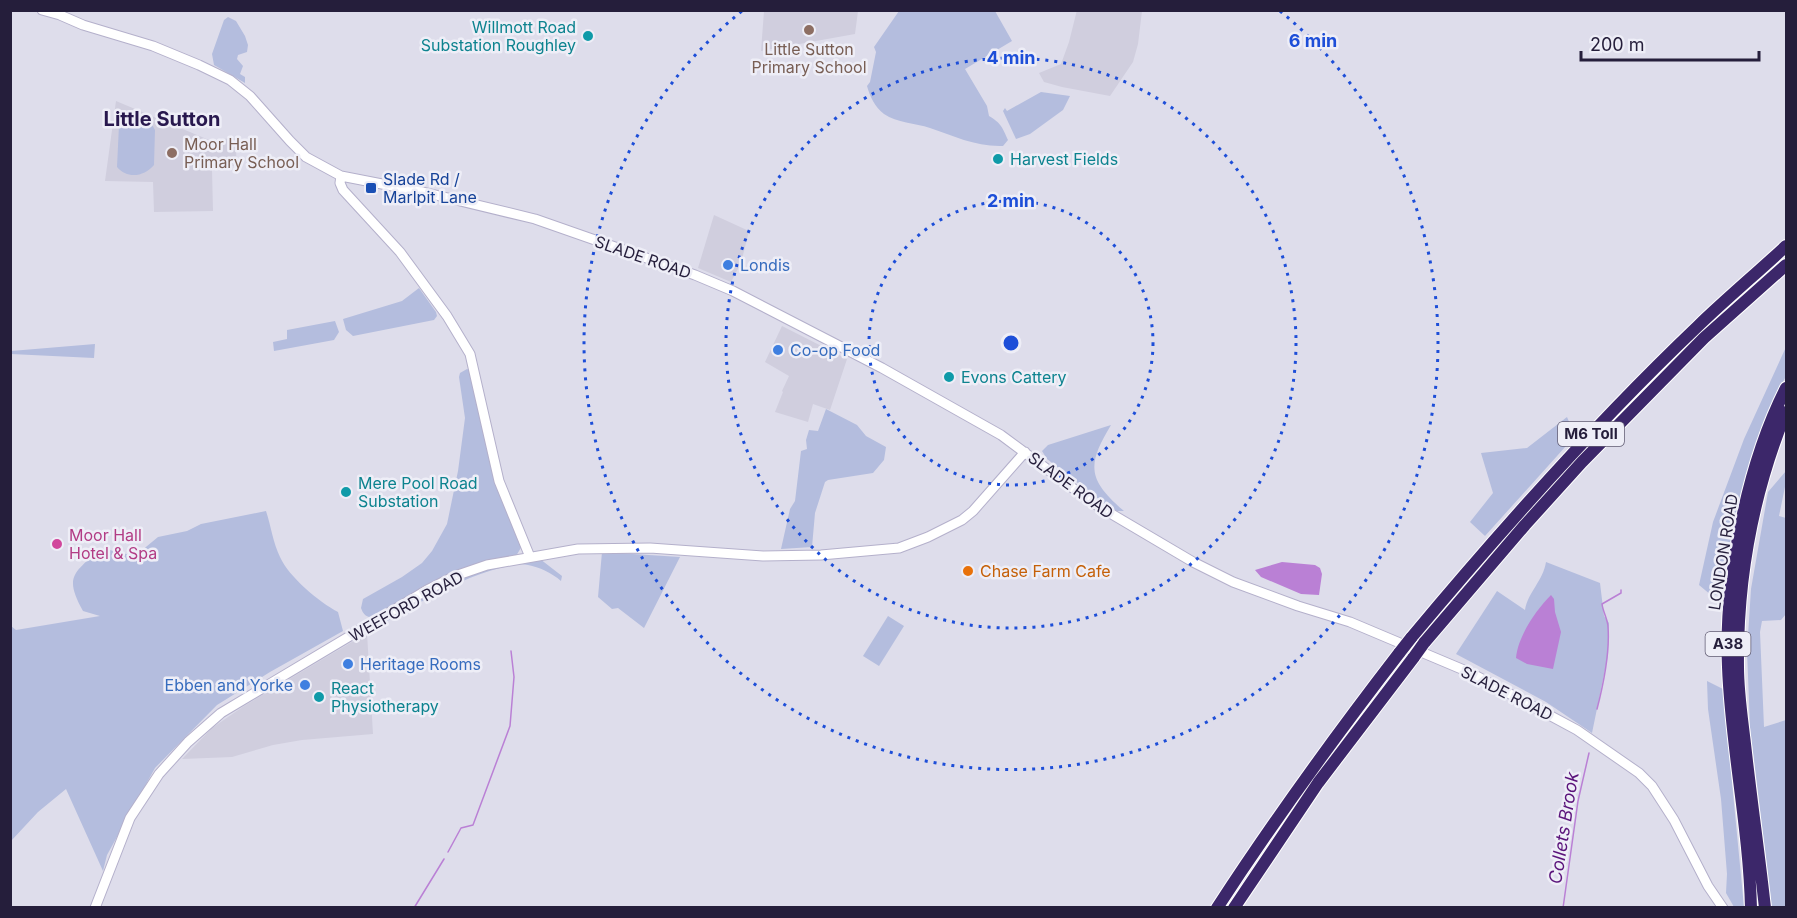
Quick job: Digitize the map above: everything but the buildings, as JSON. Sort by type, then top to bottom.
[{"type":"highway","name":"M6 Toll","points":[[1217,908],[1274,821],[1342,727],[1411,638],[1514,517],[1573,452],[1699,325],[1786,246]]},
{"type":"highway","name":"M6 Toll","points":[[1234,908],[1318,783],[1424,643],[1525,525],[1582,462],[1704,338],[1786,265]]},
{"type":"highway","name":"LONDON ROAD","points":[[1751,908],[1728,666],[1728,615],[1734,567],[1752,476],[1786,388]]},
{"type":"highway","name":"LONDON ROAD","points":[[1765,908],[1739,688],[1739,620],[1741,591],[1753,515],[1765,469],[1786,412]]},
{"type":"main road","name":"SLADE ROAD","points":[[42,10],[153,46],[230,80],[250,96],[306,157],[341,176],[423,192],[535,219],[732,291],[882,368],[1001,435],[1120,521],[1193,562],[1233,582],[1350,622],[1471,673],[1577,730],[1621,759],[1652,786],[1674,820],[1708,886],[1723,908]]},
{"type":"main road","points":[[341,176],[340,183],[343,190],[400,252],[447,316],[470,354],[499,481],[530,557]]},
{"type":"main road","name":"WEEFORD ROAD","points":[[95,908],[130,818],[159,774],[188,742],[221,713],[427,590],[470,570],[578,549],[614,547],[763,556],[821,555],[899,548],[962,520],[973,511],[1025,452]]},
{"type":"shaded area","name":"Little Sutton Primary School","points":[[764,10],[858,11],[855,34],[761,51]]},
{"type":"shaded area","points":[[1077,10],[1142,11],[1133,62],[1110,96],[1044,82],[1039,73],[1061,64]]},
{"type":"shaded area","points":[[899,11],[995,11],[1012,41],[965,69],[987,106],[989,116],[999,123],[1008,140],[1003,146],[974,143],[895,119],[884,114],[875,105],[867,86],[870,82],[876,52],[874,47]]},
{"type":"shaded area","points":[[228,17],[236,21],[248,45],[247,52],[238,55],[237,59],[243,66],[240,74],[245,77],[245,83],[214,65],[212,54],[224,20]]},
{"type":"shaded area","points":[[1041,92],[1070,96],[1063,110],[1030,134],[1016,139],[1003,111]]},
{"type":"shaded area","name":"Moor Hall Primary School","points":[[116,101],[209,140],[235,138],[237,165],[212,170],[213,211],[154,212],[153,182],[105,181]]},
{"type":"shaded area","points":[[131,119],[148,122],[155,130],[154,165],[136,175],[130,175],[117,167],[119,125]]},
{"type":"shaded area","points":[[714,215],[749,231],[741,263],[731,282],[698,268]]},
{"type":"shaded area","points":[[419,288],[436,312],[437,316],[434,320],[353,336],[346,330],[343,319],[402,301]]},
{"type":"shaded area","points":[[335,321],[339,332],[334,340],[274,351],[273,342],[287,339],[287,330]]},
{"type":"shaded area","points":[[782,326],[847,359],[830,410],[813,404],[808,422],[775,412],[789,376],[765,362]]},
{"type":"shaded area","points":[[95,344],[94,358],[11,354],[11,351]]},
{"type":"shaded area","points":[[1786,347],[1786,376],[1750,470],[1723,587],[1716,595],[1711,595],[1699,585],[1713,522],[1744,439]]},
{"type":"shaded area","points":[[467,369],[522,546],[516,556],[480,564],[373,618],[368,617],[361,608],[363,599],[422,563],[432,551],[447,524],[458,471],[465,418],[459,377],[460,373]]},
{"type":"shaded area","points":[[826,409],[857,425],[866,436],[886,447],[884,460],[873,473],[825,482],[815,513],[812,547],[781,549],[790,509],[795,501],[801,451],[807,449],[806,440],[809,430],[818,431]]},
{"type":"shaded area","points":[[1567,417],[1575,436],[1485,536],[1470,522],[1493,493],[1481,453],[1527,448]]},
{"type":"shaded area","points":[[1111,425],[1098,451],[1095,471],[1103,490],[1124,511],[1114,511],[1047,459],[1042,451],[1048,445]]},
{"type":"shaded area","points":[[1786,471],[1779,516],[1786,518],[1786,614],[1781,620],[1762,621],[1760,632],[1764,727],[1786,720],[1786,907],[1772,908],[1750,727],[1747,651],[1751,589],[1768,492]]},
{"type":"shaded area","points":[[266,511],[284,565],[305,588],[338,612],[343,631],[217,705],[155,768],[107,855],[103,871],[66,789],[38,812],[11,841],[11,626],[16,630],[100,616],[83,611],[73,582],[79,569],[101,548],[135,556],[158,537],[187,531],[201,524]]},
{"type":"shaded area","points":[[602,552],[680,557],[644,628],[618,608],[612,609],[598,597]]},
{"type":"shaded area","points":[[540,559],[562,576],[561,581],[554,575],[528,565],[500,568],[443,590],[355,639],[443,586],[479,570]]},
{"type":"shaded area","points":[[1282,562],[1315,565],[1320,568],[1322,574],[1319,595],[1301,594],[1261,577],[1255,570]]},
{"type":"shaded area","points":[[1546,562],[1600,583],[1604,616],[1609,623],[1608,655],[1592,733],[1546,702],[1456,654],[1497,591],[1525,610]]},
{"type":"shaded area","points":[[1551,595],[1554,599],[1561,632],[1553,669],[1527,664],[1516,658],[1520,641],[1529,624]]},
{"type":"shaded area","points":[[888,616],[904,626],[879,666],[863,656]]},
{"type":"shaded area","points":[[367,633],[373,734],[302,740],[273,745],[232,757],[182,759],[212,728],[244,706]]},
{"type":"shaded area","points":[[1707,681],[1723,689],[1744,907],[1734,907],[1726,893],[1727,874],[1721,799],[1708,709]]},
{"type":"waterway","name":"Collets Brook","points":[[1597,709],[1608,647],[1608,624],[1602,604],[1621,593],[1621,590]]},
{"type":"waterway","points":[[448,852],[461,828],[473,825],[510,726],[514,677],[511,651]]},
{"type":"waterway","name":"Collets Brook","points":[[1563,908],[1578,801],[1589,753]]},
{"type":"waterway","points":[[414,908],[444,859]]},
{"type":"place","name":"Little Sutton Primary School","points":[[809,30]]},
{"type":"place","name":"Willmott Road Substation Roughley","points":[[588,36]]},
{"type":"place","name":"Moor Hall Primary School","points":[[172,153]]},
{"type":"place","name":"Harvest Fields","points":[[998,159]]},
{"type":"place","name":"Slade Rd / Marlpit Lane","points":[[371,188]]},
{"type":"place","name":"Londis","points":[[728,265]]},
{"type":"place","name":"Co-op Food","points":[[778,350]]},
{"type":"place","name":"Evons Cattery","points":[[949,377]]},
{"type":"place","name":"Mere Pool Road Substation","points":[[346,492]]},
{"type":"place","name":"Moor Hall Hotel & Spa","points":[[57,544]]},
{"type":"place","name":"Chase Farm Cafe","points":[[968,571]]},
{"type":"place","name":"Heritage Rooms","points":[[348,664]]},
{"type":"place","name":"Ebben and Yorke","points":[[305,685]]},
{"type":"place","name":"React Physiotherapy","points":[[319,697]]},
{"type":"district","name":"Little Sutton","points":[[162,119]]}]
